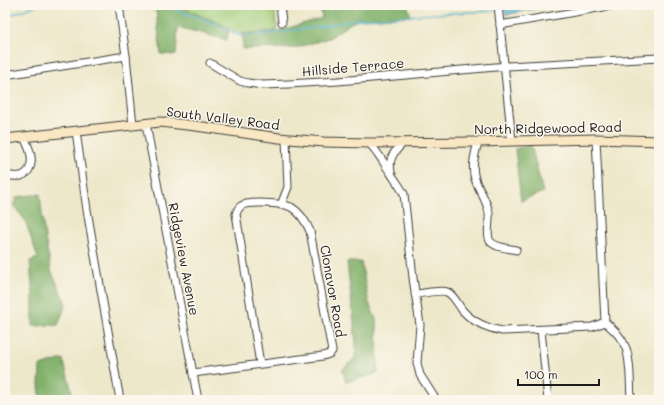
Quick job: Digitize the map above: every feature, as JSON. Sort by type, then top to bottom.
[{"type":"street","points":[[280,5],[282,22]]},
{"type":"street","points":[[500,25],[615,5]]},
{"type":"street","points":[[119,6],[133,125]]},
{"type":"street","points":[[498,10],[512,141]]},
{"type":"street","points":[[5,75],[126,56]]},
{"type":"street","name":"Hillside Terrace","points":[[210,63],[240,81],[263,85],[338,81],[504,66],[659,58]]},
{"type":"street","name":"South Valley Road","points":[[5,139],[160,122],[286,139],[324,142],[438,142]]},
{"type":"street","name":"Ridgeview Avenue","points":[[146,124],[198,400]]},
{"type":"street","points":[[76,131],[87,210],[120,400]]},
{"type":"street","points":[[5,175],[20,176],[25,174],[30,169],[32,163],[31,154],[24,137]]},
{"type":"street","points":[[260,364],[236,214],[240,206],[246,203],[281,205],[288,187],[286,139]]},
{"type":"street","points":[[596,139],[605,322],[618,334],[626,346],[631,400]]},
{"type":"street","name":"North Ridgewood Road","points":[[438,142],[596,139],[659,141]]},
{"type":"street","points":[[478,142],[473,165],[474,178],[487,204],[490,214],[490,241],[496,246],[516,250]]},
{"type":"street","points":[[369,143],[379,154],[404,194],[415,294],[420,325],[417,363],[420,375],[436,400]]},
{"type":"street","points":[[391,174],[390,164],[394,153],[403,143]]},
{"type":"street","name":"Clonavor Road","points":[[193,373],[323,356],[332,351],[310,231],[296,210],[289,206],[281,205]]},
{"type":"street","points":[[415,294],[446,292],[452,296],[464,312],[478,323],[502,331],[592,327],[605,322]]},
{"type":"street","points":[[541,330],[548,400]]},
{"type":"green space","points":[[121,5],[176,5],[229,28],[227,40],[178,27],[176,55],[161,54],[156,11],[147,7],[122,9]]},
{"type":"green space","points":[[176,5],[274,5],[277,31],[243,34]]},
{"type":"green space","points":[[320,5],[407,5],[411,16],[360,19],[351,23],[329,38],[296,48],[243,49],[243,34],[277,31],[322,18]]},
{"type":"green space","points":[[531,145],[543,192],[521,201],[515,149]]},
{"type":"green space","points":[[40,194],[44,232],[51,270],[66,304],[58,325],[33,326],[30,261],[38,258],[25,220],[13,205],[17,197]]},
{"type":"green space","points":[[347,262],[361,262],[369,303],[377,322],[378,373],[346,382],[342,370],[355,358],[356,342]]},
{"type":"green space","points":[[63,359],[74,400],[40,400],[40,366]]},
{"type":"water","points":[[524,5],[552,5],[506,15],[504,9]]},
{"type":"waterway","points":[[5,17],[37,5]]},
{"type":"waterway","points":[[161,5],[203,19],[241,36],[312,28],[360,19],[496,11]]}]
